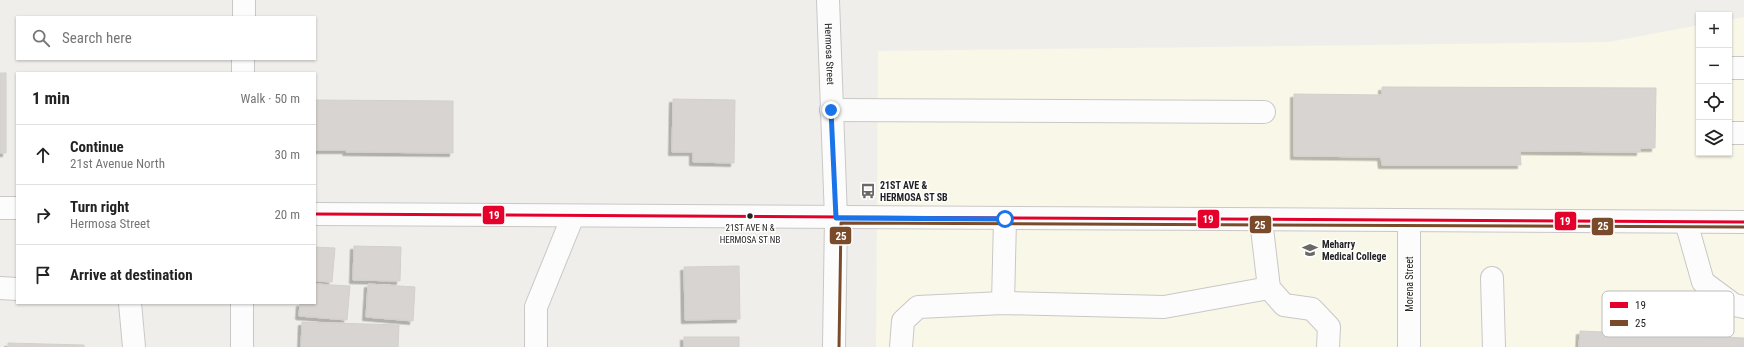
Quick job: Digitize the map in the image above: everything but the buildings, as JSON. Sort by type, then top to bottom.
[{"type":"street","points":[[244,0],[244,16]]},
{"type":"street","name":"Hermosa Street","points":[[828,0],[836,218],[834,347]]},
{"type":"street","points":[[243,60],[243,72]]},
{"type":"street","points":[[1732,68],[1744,68]]},
{"type":"street","points":[[831,110],[1264,112]]},
{"type":"street","points":[[1732,133],[1744,134]]},
{"type":"street","points":[[0,208],[16,208]]},
{"type":"street","points":[[316,214],[1744,222]]},
{"type":"street","points":[[536,347],[536,307],[573,216]]},
{"type":"street","points":[[1004,303],[1005,219]]},
{"type":"street","points":[[1261,220],[1269,288],[1284,305],[1312,309],[1329,327],[1328,347]]},
{"type":"street","name":"Morena Street","points":[[1409,220],[1409,347]]},
{"type":"street","points":[[1686,222],[1703,282],[1715,291]]},
{"type":"street","points":[[1492,278],[1494,347]]},
{"type":"street","points":[[0,288],[16,289]]},
{"type":"street","points":[[901,347],[903,321],[918,307],[1004,303],[1164,307],[1269,288]]},
{"type":"street","points":[[130,304],[134,347]]},
{"type":"street","points":[[242,304],[242,347]]},
{"type":"street","points":[[1734,305],[1744,307]]},
{"type":"shaded area","name":"Meharry Medical College","points":[[1744,17],[1744,347],[876,347],[878,51],[1609,42],[1696,26],[1696,156],[1732,156],[1732,19]]},
{"type":"transit line","name":"19","points":[[316,214],[1744,222]]},
{"type":"transit line","name":"25","points":[[839,347],[841,223],[1744,227]]},
{"type":"place","name":"21ST AVE & HERMOSA ST SB","points":[[868,191]]},
{"type":"place","name":"21ST AVE N & HERMOSA ST NB","points":[[750,216]]},
{"type":"place","name":"Meharry Medical College","points":[[1310,250]]},
{"type":"route","points":[[831,110],[836,218],[1005,219]]}]
